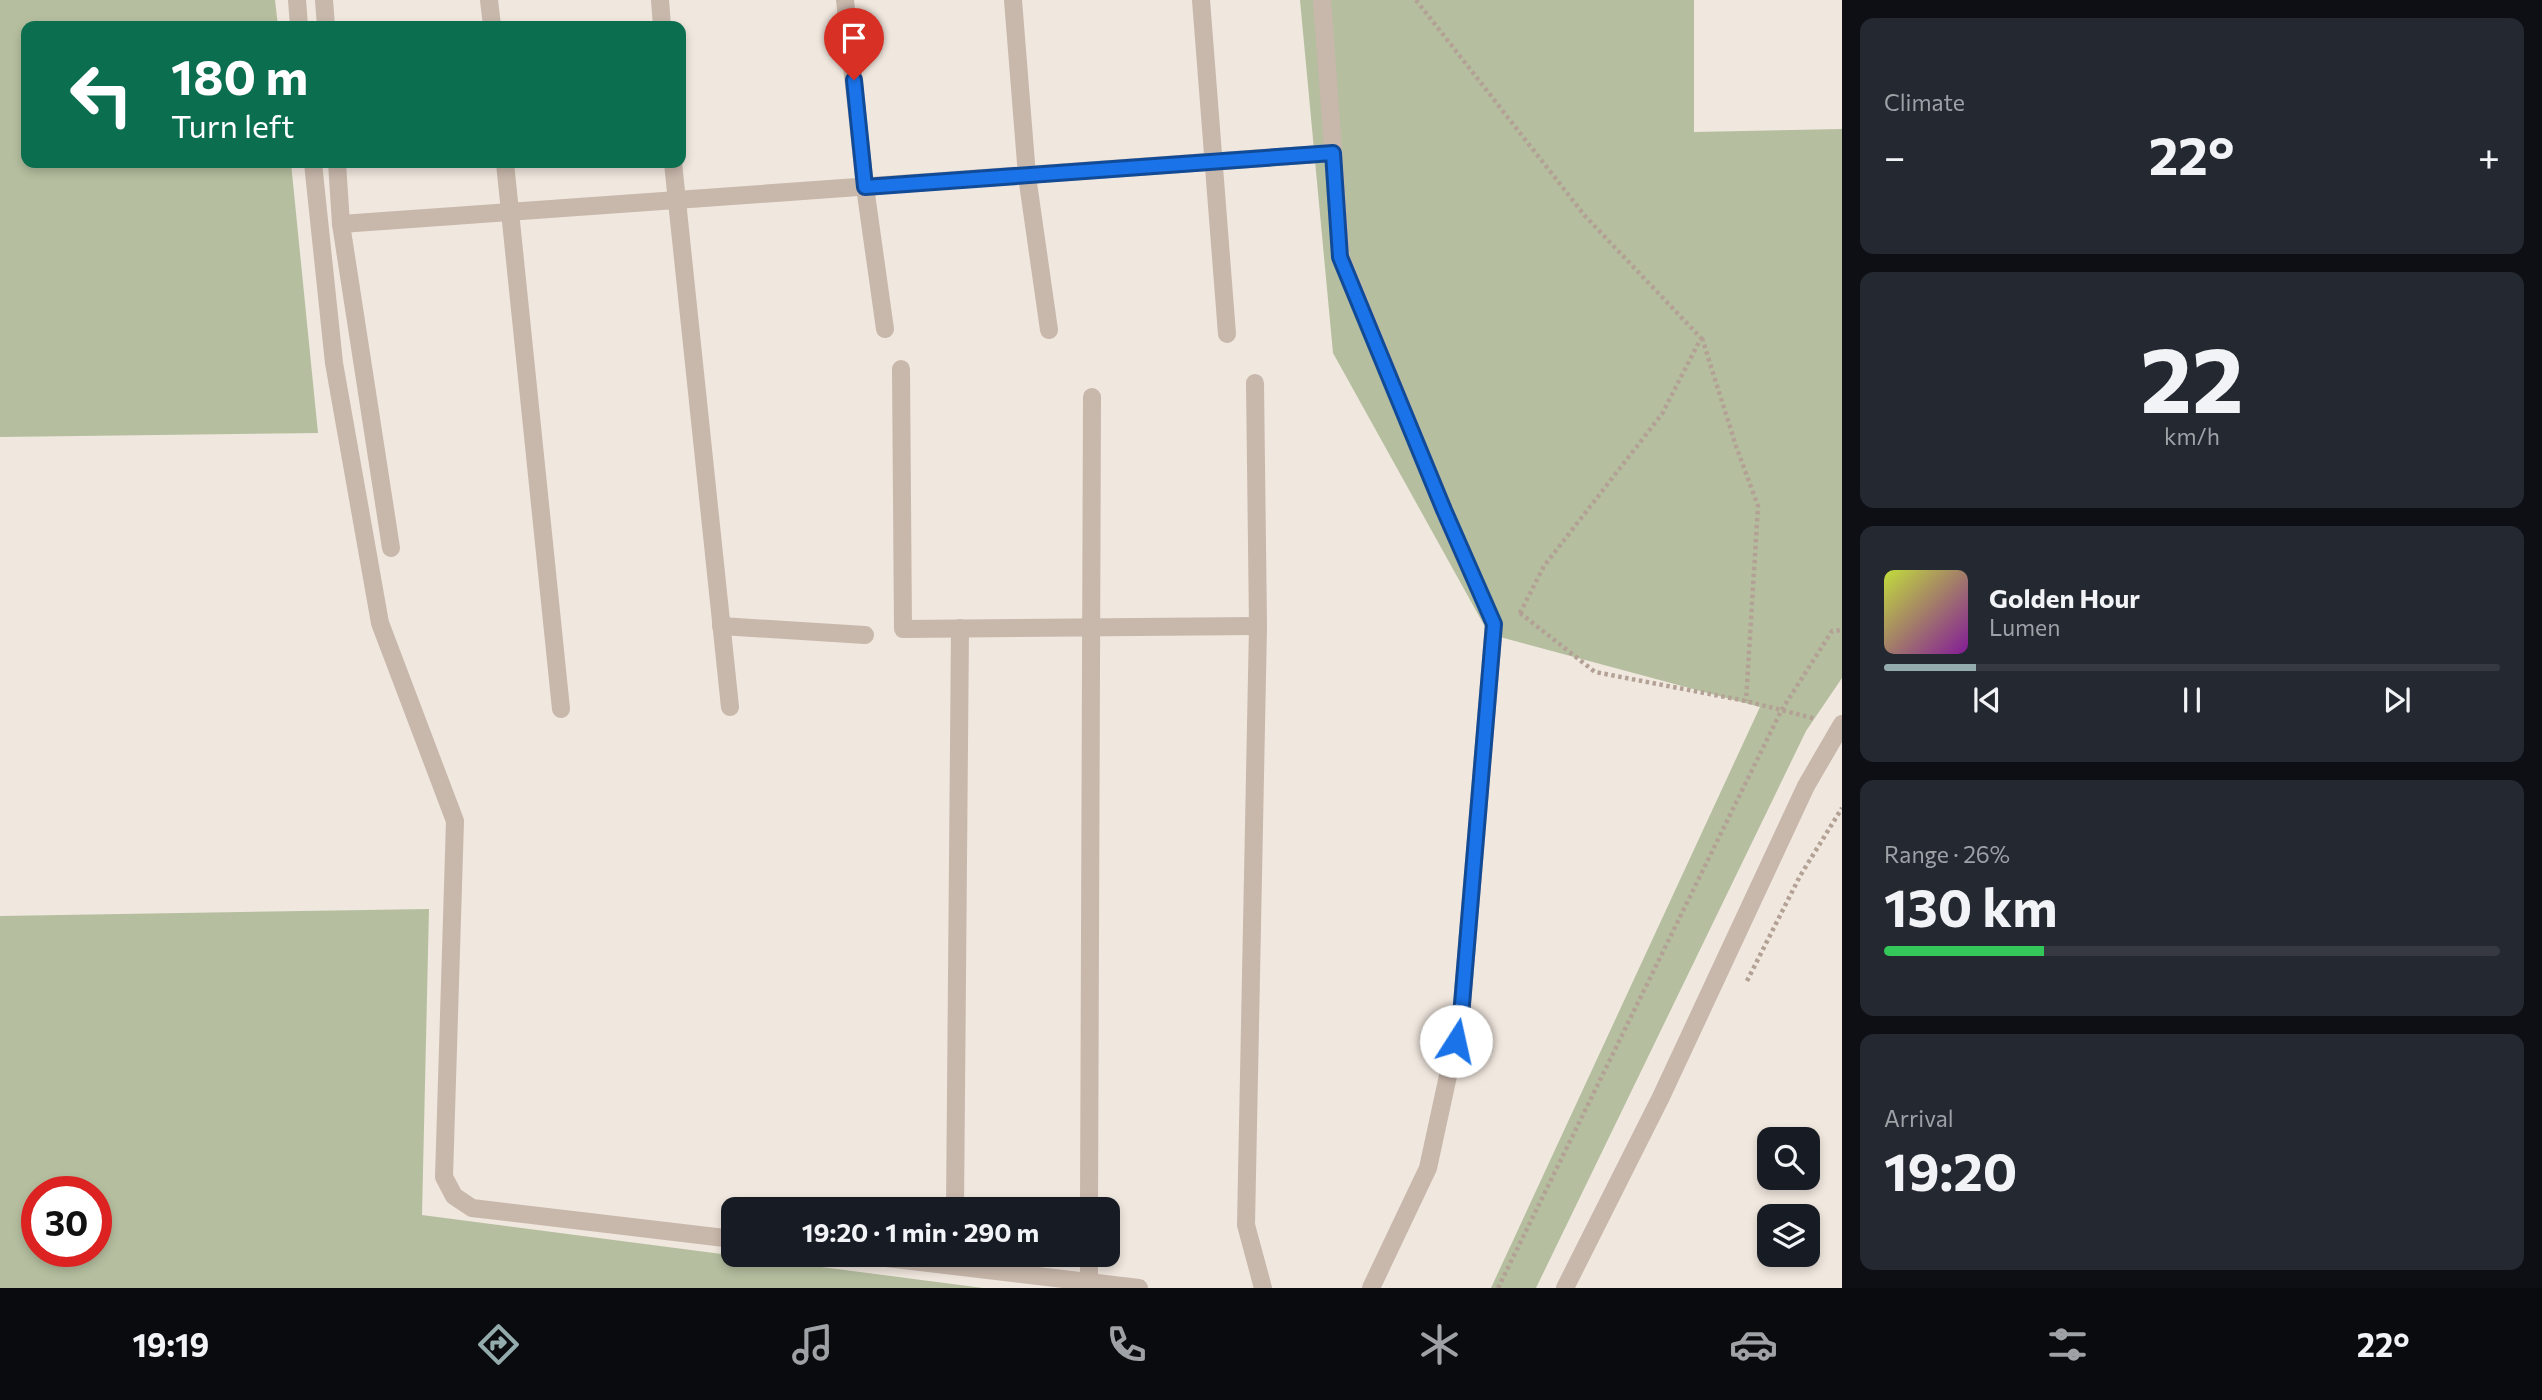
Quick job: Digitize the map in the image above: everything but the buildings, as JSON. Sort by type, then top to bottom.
[{"type":"street","points":[[297,0],[299,21]]},
{"type":"street","points":[[324,0],[326,21]]},
{"type":"street","points":[[489,0],[491,21]]},
{"type":"street","points":[[660,0],[662,21]]},
{"type":"street","points":[[845,0],[865,187],[885,329]]},
{"type":"street","points":[[1013,0],[1027,176],[1049,330]]},
{"type":"street","points":[[1201,0],[1227,334]]},
{"type":"street","points":[[1322,0],[1340,257],[1494,624],[1461,1016],[1429,1168],[1371,1288]]},
{"type":"street","points":[[341,224],[1333,153]]},
{"type":"street","points":[[314,168],[334,363],[380,623],[455,821],[444,1178],[454,1196],[472,1208],[721,1238]]},
{"type":"street","points":[[337,168],[341,224],[391,548]]},
{"type":"street","points":[[506,168],[561,709]]},
{"type":"street","points":[[673,168],[730,707]]},
{"type":"street","points":[[901,369],[903,629],[1258,625]]},
{"type":"street","points":[[1255,383],[1258,625],[1247,1225],[1262,1288]]},
{"type":"street","points":[[1089,1197],[1092,397]]},
{"type":"street","points":[[721,625],[865,635]]},
{"type":"street","points":[[956,1197],[960,628]]},
{"type":"street","points":[[1565,1288],[1661,1097],[1806,786],[1842,724]]},
{"type":"street","points":[[998,1267],[1139,1288]]},
{"type":"street","points":[[1089,1267],[1089,1282]]},
{"type":"path","points":[[1416,0],[1585,216],[1701,338],[1758,506],[1746,701]]},
{"type":"path","points":[[1514,624],[1544,566],[1661,414],[1701,338]]},
{"type":"path","points":[[1520,613],[1595,673],[1746,701],[1842,724]]},
{"type":"path","points":[[1498,1288],[1781,711],[1832,631],[1842,630]]},
{"type":"green space","points":[[0,0],[275,0],[277,21],[21,21],[21,168],[292,168],[318,433],[0,437]]},
{"type":"green space","points":[[1300,0],[1694,0],[1694,132],[1842,129],[1842,678],[1806,731],[1536,1288],[1491,1288],[1760,707],[1489,634],[1333,353]]},
{"type":"green space","points":[[429,909],[422,1215],[721,1254],[721,1267],[822,1267],[983,1288],[0,1288],[0,916]]},
{"type":"route","points":[[854,80],[865,187],[1333,153],[1340,257],[1362,304],[1444,510],[1494,624],[1461,1016],[1456,1041]]}]
